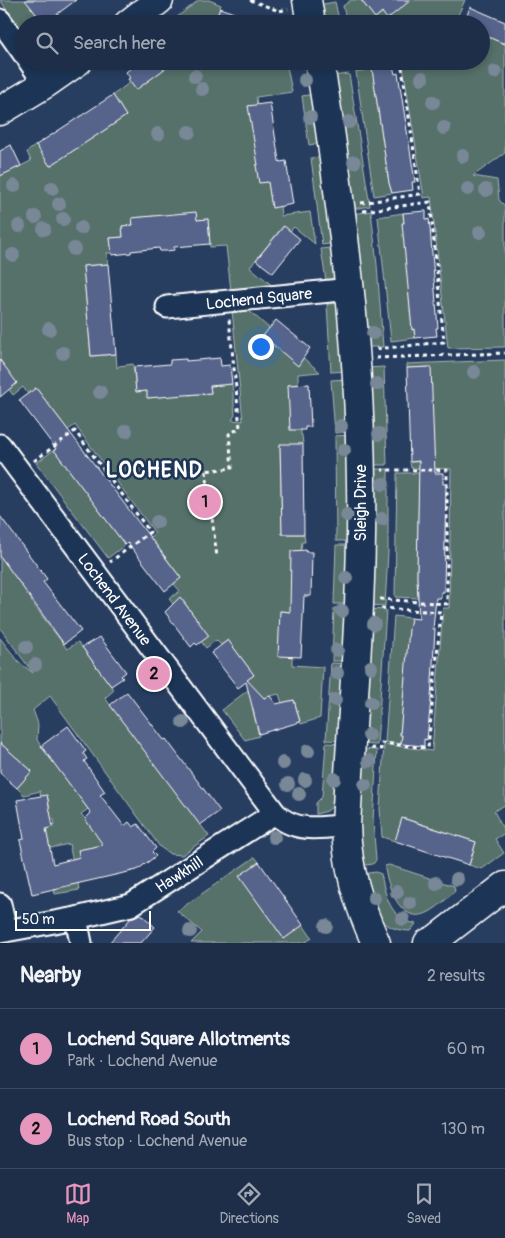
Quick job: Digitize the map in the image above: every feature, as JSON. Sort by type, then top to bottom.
[{"type":"street","points":[[140,15],[159,0]]},
{"type":"street","points":[[307,0],[310,15]]},
{"type":"street","points":[[0,20],[15,41]]},
{"type":"street","points":[[35,70],[45,84]]},
{"type":"street","points":[[0,111],[65,70]]},
{"type":"street","name":"Sleigh Drive","points":[[321,70],[351,289],[361,470],[359,602],[346,850],[355,891],[376,943]]},
{"type":"street","name":"Lochend Square","points":[[167,306],[351,289]]},
{"type":"street","name":"Lochend Avenue","points":[[0,445],[280,819],[298,827],[346,825]]},
{"type":"street","name":"Hawkhill","points":[[0,904],[3,932],[131,905],[275,813]]},
{"type":"street","points":[[428,943],[436,939],[505,886]]},
{"type":"street","points":[[76,918],[82,943]]},
{"type":"street","points":[[382,943],[390,941],[398,943]]},
{"type":"path","points":[[341,210],[420,194],[402,70]]},
{"type":"path","points":[[341,210],[430,202],[434,239],[444,342],[356,355]]},
{"type":"path","points":[[176,474],[232,468],[229,434],[240,428],[228,301]]},
{"type":"path","points":[[356,355],[505,353]]},
{"type":"path","points":[[20,472],[75,431],[150,532],[96,574]]},
{"type":"path","points":[[206,470],[217,557]]},
{"type":"path","points":[[359,602],[447,604],[447,470],[361,470]]},
{"type":"path","points":[[350,746],[381,748],[381,743],[428,748],[441,612],[359,602]]},
{"type":"green space","points":[[0,0],[36,0],[29,5],[36,15],[15,15],[15,22]]},
{"type":"green space","points":[[199,0],[209,0],[221,5],[217,15],[180,15]]},
{"type":"green space","points":[[351,0],[361,0],[373,15],[345,15],[343,6]]},
{"type":"green space","points":[[402,0],[465,0],[458,15],[380,15]]},
{"type":"green space","points":[[335,2],[338,15],[320,15],[318,5]]},
{"type":"green space","points":[[505,37],[505,153],[473,176],[497,180],[499,200],[505,206],[505,347],[448,348],[431,197],[424,198],[403,70],[490,70],[490,38],[502,43]]},
{"type":"green space","points":[[163,70],[288,70],[292,92],[256,97],[257,105],[248,106],[274,163],[256,165],[259,182],[268,182],[272,207],[280,206],[281,216],[310,212],[315,244],[294,227],[290,231],[283,226],[250,267],[274,287],[231,291],[226,246],[210,247],[208,219],[197,220],[154,216],[132,218],[133,225],[122,226],[123,237],[110,238],[112,253],[107,253],[108,264],[83,266],[91,356],[116,354],[117,368],[133,364],[136,391],[147,391],[148,398],[169,396],[189,388],[189,395],[211,393],[210,386],[232,384],[235,415],[232,420],[243,421],[232,310],[247,309],[269,328],[263,336],[296,364],[302,357],[320,372],[298,374],[298,384],[288,385],[301,428],[303,444],[280,445],[282,534],[304,534],[305,542],[302,542],[293,612],[280,611],[292,656],[292,665],[323,667],[320,718],[301,724],[294,700],[282,703],[279,694],[262,698],[253,711],[259,736],[245,740],[222,710],[252,687],[247,680],[254,675],[228,640],[221,645],[216,640],[206,648],[200,640],[207,634],[182,599],[174,605],[169,599],[180,591],[174,584],[181,578],[155,543],[142,543],[155,533],[75,425],[60,436],[62,422],[36,388],[28,394],[23,387],[13,395],[8,388],[0,360],[0,176],[31,161],[27,152],[36,145],[50,166],[126,116],[113,95],[132,81],[138,88]]},
{"type":"green space","points":[[372,70],[392,193],[374,196],[356,72]]},
{"type":"green space","points":[[349,74],[370,206],[353,209],[331,76]]},
{"type":"green space","points":[[314,94],[322,143],[309,145],[302,96]]},
{"type":"green space","points":[[325,156],[336,243],[322,245],[311,158]]},
{"type":"green space","points":[[371,211],[383,347],[367,347],[353,214]]},
{"type":"green space","points":[[403,213],[412,329],[414,329],[415,338],[391,341],[378,217]]},
{"type":"green space","points":[[337,247],[341,279],[326,281],[321,249]]},
{"type":"green space","points":[[343,303],[348,371],[331,372],[327,304]]},
{"type":"green space","points":[[505,360],[505,805],[494,811],[505,833],[495,839],[504,853],[482,869],[469,865],[476,842],[403,818],[395,841],[382,837],[380,809],[384,744],[432,751],[443,608],[449,608],[451,469],[411,468],[410,462],[434,461],[430,367],[407,368],[407,364]]},
{"type":"green space","points":[[384,367],[387,465],[370,465],[367,368]]},
{"type":"green space","points":[[348,379],[351,432],[335,433],[331,380]]},
{"type":"green space","points":[[351,435],[353,541],[336,541],[335,436]]},
{"type":"green space","points":[[54,450],[125,545],[108,558],[36,463]]},
{"type":"green space","points":[[370,469],[388,469],[388,552],[385,606],[369,605]]},
{"type":"green space","points":[[397,473],[420,473],[418,598],[395,597]]},
{"type":"green space","points":[[336,545],[353,545],[351,604],[334,604]]},
{"type":"green space","points":[[0,556],[67,649],[78,642],[114,690],[105,698],[209,836],[182,855],[170,854],[160,847],[50,696],[33,710],[38,724],[37,740],[88,809],[81,814],[107,844],[79,850],[79,890],[55,894],[54,890],[61,888],[59,879],[75,871],[69,844],[46,849],[42,833],[47,832],[46,829],[55,826],[54,819],[45,820],[43,808],[49,807],[48,798],[41,799],[40,791],[24,795],[17,788],[32,771],[0,743],[0,638],[19,662],[33,673],[0,628]]},
{"type":"green space","points":[[334,608],[351,609],[348,661],[332,661]]},
{"type":"green space","points":[[368,609],[386,610],[377,745],[360,744]]},
{"type":"green space","points":[[394,616],[411,618],[400,734],[402,735],[401,744],[385,742]]},
{"type":"green space","points":[[331,663],[347,664],[342,741],[326,740]]},
{"type":"green space","points":[[326,743],[342,744],[334,805],[327,811],[316,814],[316,803],[322,797]]},
{"type":"green space","points":[[359,749],[377,750],[373,821],[376,860],[373,864],[360,866],[358,847]]},
{"type":"green space","points":[[255,857],[259,862],[240,876],[284,939],[303,925],[312,938],[304,943],[191,943],[202,932],[177,911]]},
{"type":"green space","points":[[389,865],[454,886],[455,891],[431,911],[421,915],[413,915],[399,905],[394,896],[385,869],[385,866]]},
{"type":"green space","points":[[376,872],[381,874],[387,899],[395,912],[407,921],[416,924],[410,931],[389,926],[376,913],[362,874]]},
{"type":"building","points":[[25,0],[76,0],[56,15],[37,15]]},
{"type":"building","points":[[361,0],[411,0],[392,15],[384,15],[382,12],[378,15],[373,15]]},
{"type":"building","points":[[470,7],[489,15],[467,15]]},
{"type":"building","points":[[220,8],[240,15],[217,15]]},
{"type":"building","points":[[490,16],[505,22],[505,44],[490,38]]},
{"type":"building","points":[[129,70],[163,70],[136,90],[128,79],[130,78],[126,72]]},
{"type":"building","points":[[372,70],[394,70],[395,74],[398,73],[415,182],[412,182],[413,190],[392,193]]},
{"type":"building","points":[[113,95],[126,116],[50,166],[36,145]]},
{"type":"building","points":[[270,103],[279,161],[286,161],[293,204],[272,208],[268,182],[259,183],[256,165],[258,165],[248,106]]},
{"type":"building","points":[[11,145],[21,166],[0,176],[0,151]]},
{"type":"building","points":[[426,211],[426,220],[429,219],[430,228],[438,328],[436,328],[437,336],[415,338],[414,329],[412,330],[402,223],[404,223],[403,213]]},
{"type":"building","points":[[196,212],[197,220],[208,219],[210,244],[174,247],[174,250],[167,251],[160,251],[159,248],[112,255],[110,238],[123,237],[122,226],[133,225],[132,218]]},
{"type":"building","points":[[284,226],[300,239],[273,273],[256,260]]},
{"type":"building","points":[[108,264],[116,354],[91,356],[83,266]]},
{"type":"building","points":[[276,320],[310,348],[298,366],[263,336]]},
{"type":"building","points":[[220,358],[221,366],[230,365],[232,384],[210,386],[211,393],[147,398],[147,391],[136,392],[134,367],[170,364],[170,360],[186,359],[186,361]]},
{"type":"building","points":[[0,360],[17,383],[0,397]]},
{"type":"building","points":[[431,367],[435,473],[443,473],[443,484],[446,484],[444,592],[441,592],[441,598],[436,598],[431,699],[427,740],[424,739],[424,746],[401,744],[402,735],[400,735],[409,629],[411,618],[419,619],[417,576],[419,461],[410,462],[407,368]]},
{"type":"building","points":[[309,384],[311,427],[305,427],[305,430],[290,430],[288,385]]},
{"type":"building","points":[[36,388],[181,578],[165,591],[128,543],[125,545],[19,400]]},
{"type":"building","points":[[280,444],[303,444],[304,534],[282,534]]},
{"type":"building","points":[[0,516],[47,579],[43,582],[81,631],[64,644],[0,556]]},
{"type":"building","points":[[307,550],[306,552],[312,552],[311,596],[304,596],[301,657],[278,656],[280,611],[290,612],[291,551]]},
{"type":"building","points":[[180,597],[209,636],[191,647],[165,612]]},
{"type":"building","points":[[100,637],[126,672],[121,676],[123,678],[111,686],[82,647]]},
{"type":"building","points":[[228,640],[254,675],[247,680],[264,698],[270,696],[276,704],[294,700],[300,722],[259,734],[246,682],[238,688],[211,653]]},
{"type":"building","points":[[127,692],[164,740],[166,739],[220,811],[200,825],[110,705]]},
{"type":"building","points":[[68,726],[86,751],[83,753],[87,759],[84,761],[105,792],[100,795],[124,826],[129,822],[133,827],[138,824],[156,848],[152,852],[156,856],[137,870],[32,894],[20,840],[24,839],[17,800],[47,795],[53,827],[46,829],[53,864],[80,857],[78,850],[103,845],[85,819],[91,813],[41,746]]},
{"type":"building","points":[[0,743],[32,771],[17,788],[0,773]]},
{"type":"building","points":[[402,818],[476,842],[469,865],[395,841]]},
{"type":"building","points":[[259,862],[303,925],[284,939],[239,876]]},
{"type":"building","points":[[141,914],[155,927],[141,943],[109,943],[131,918]]},
{"type":"place","name":"Lochend Square Allotments","points":[[205,502]]},
{"type":"place","name":"Lochend Road South","points":[[154,674]]},
{"type":"district","name":"LOCHEND","points":[[154,470]]}]
